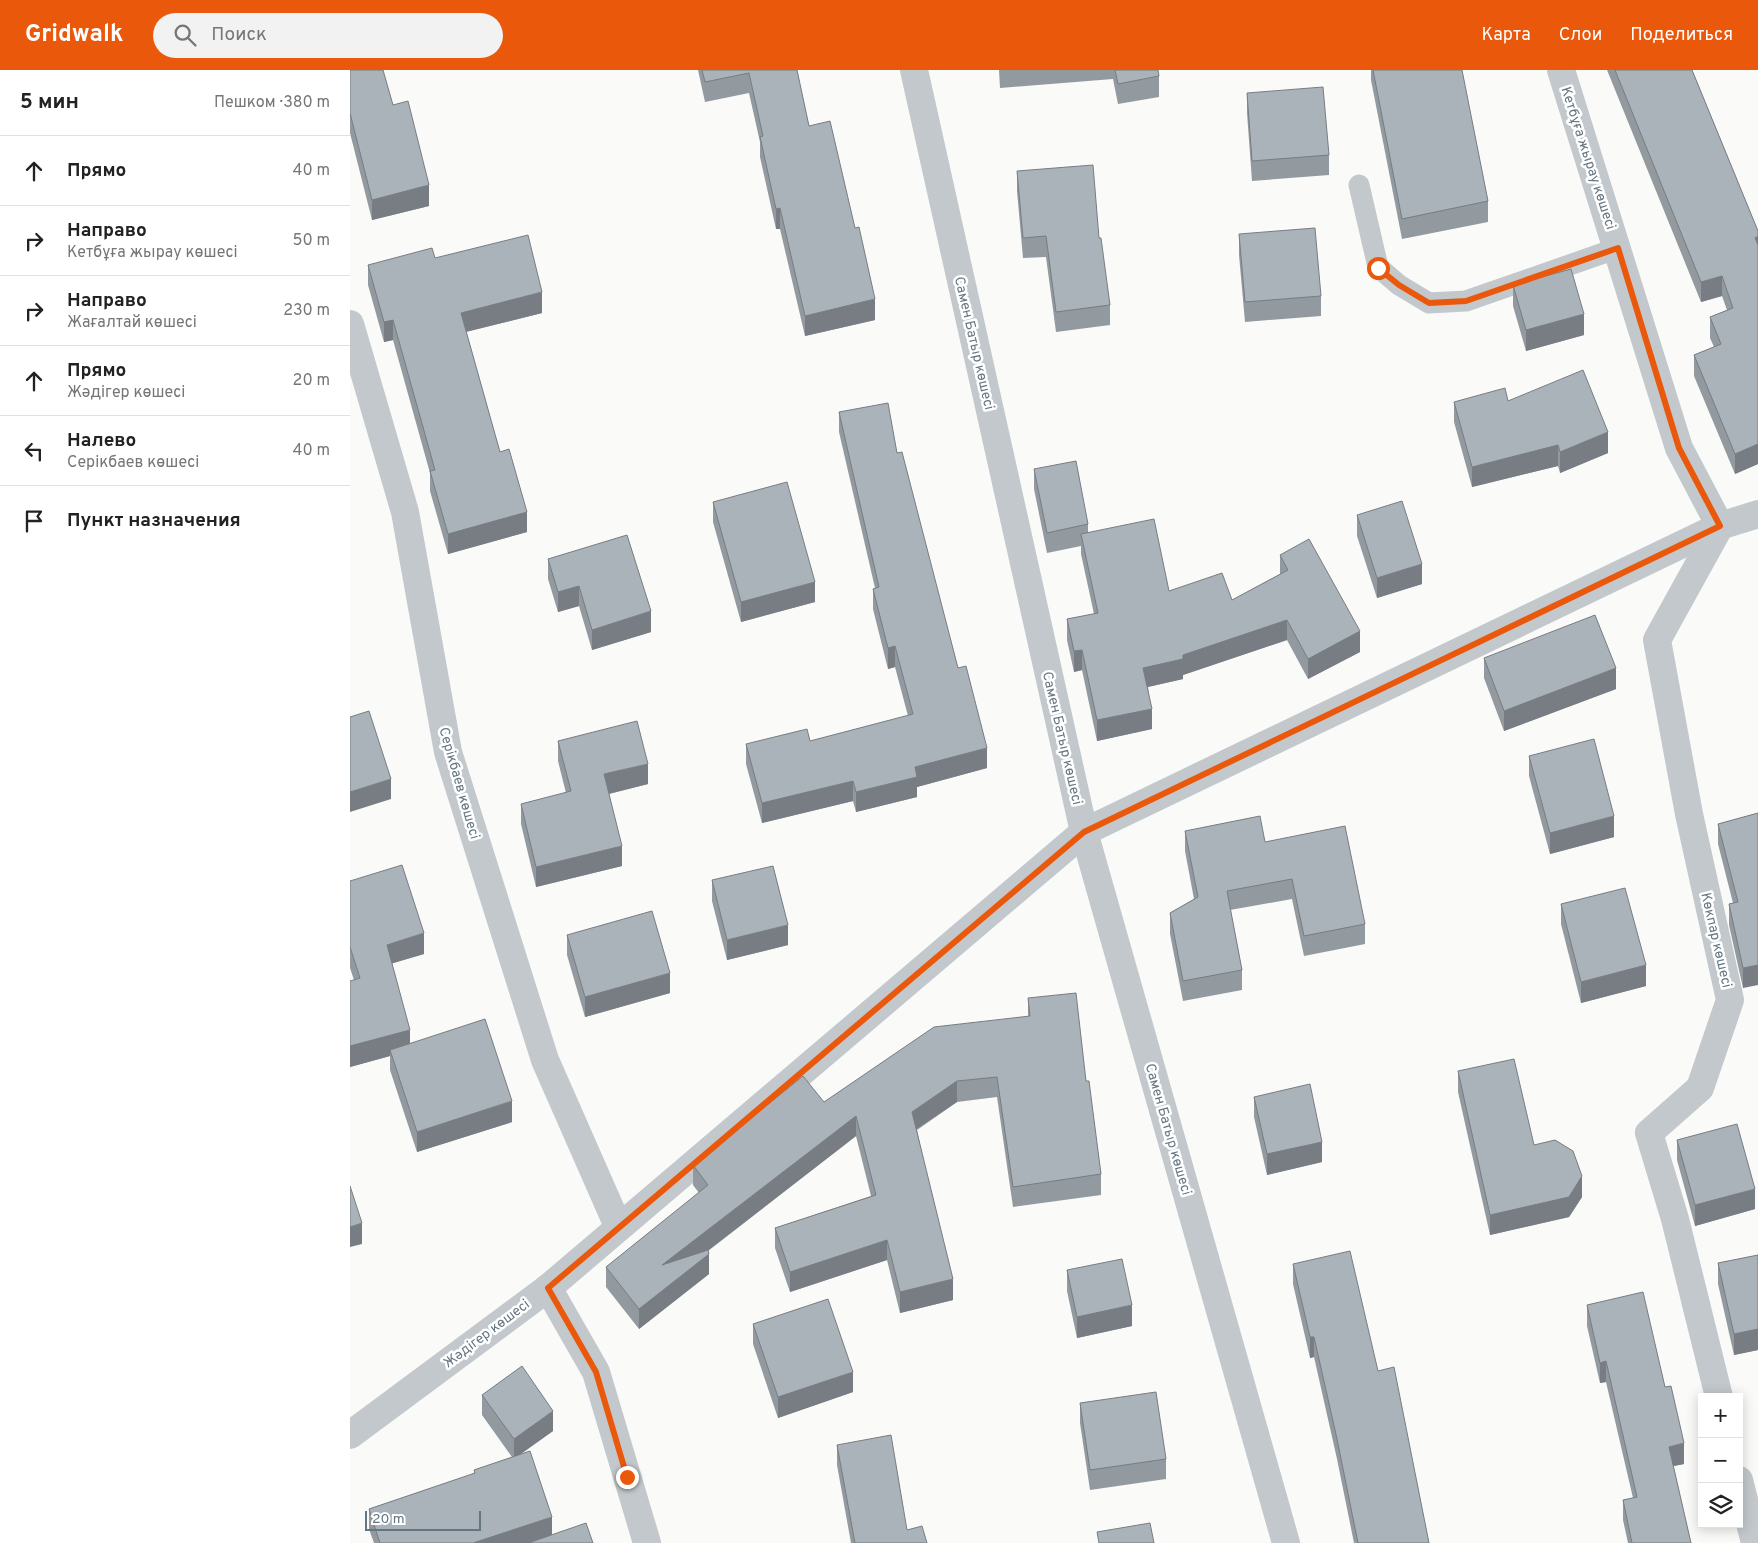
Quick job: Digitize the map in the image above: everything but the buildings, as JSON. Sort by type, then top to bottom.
[{"type":"street","name":"Самен Батыр көшесі","points":[[914,70],[1084,832],[1286,1543]]},
{"type":"street","name":"Кетбұға жырау көшесі","points":[[1562,70],[1679,448],[1720,526]]},
{"type":"street","name":"Серікбаев көшесі","points":[[350,324],[405,512],[448,752],[545,1060],[618,1226]]},
{"type":"street","points":[[1720,526],[1758,514]]},
{"type":"street","name":"Жәдігер көшесі","points":[[350,1435],[548,1288],[618,1226],[1084,832],[1720,526]]},
{"type":"street","name":"Көкпар көшесі","points":[[1718,1393],[1675,1218],[1648,1133],[1700,1088],[1730,1000],[1689,814],[1656,640],[1720,526]]},
{"type":"street","points":[[548,1288],[596,1372],[647,1543]]},
{"type":"street","points":[[1740,1483],[1755,1543]]},
{"type":"lane","points":[[1359,185],[1378,268],[1399,285],[1429,303],[1466,301],[1618,248]]},
{"type":"route","points":[[627,1477],[596,1372],[548,1288],[618,1226],[1084,832],[1720,526],[1679,448],[1618,248],[1466,301],[1429,303],[1399,285],[1378,268]]}]
